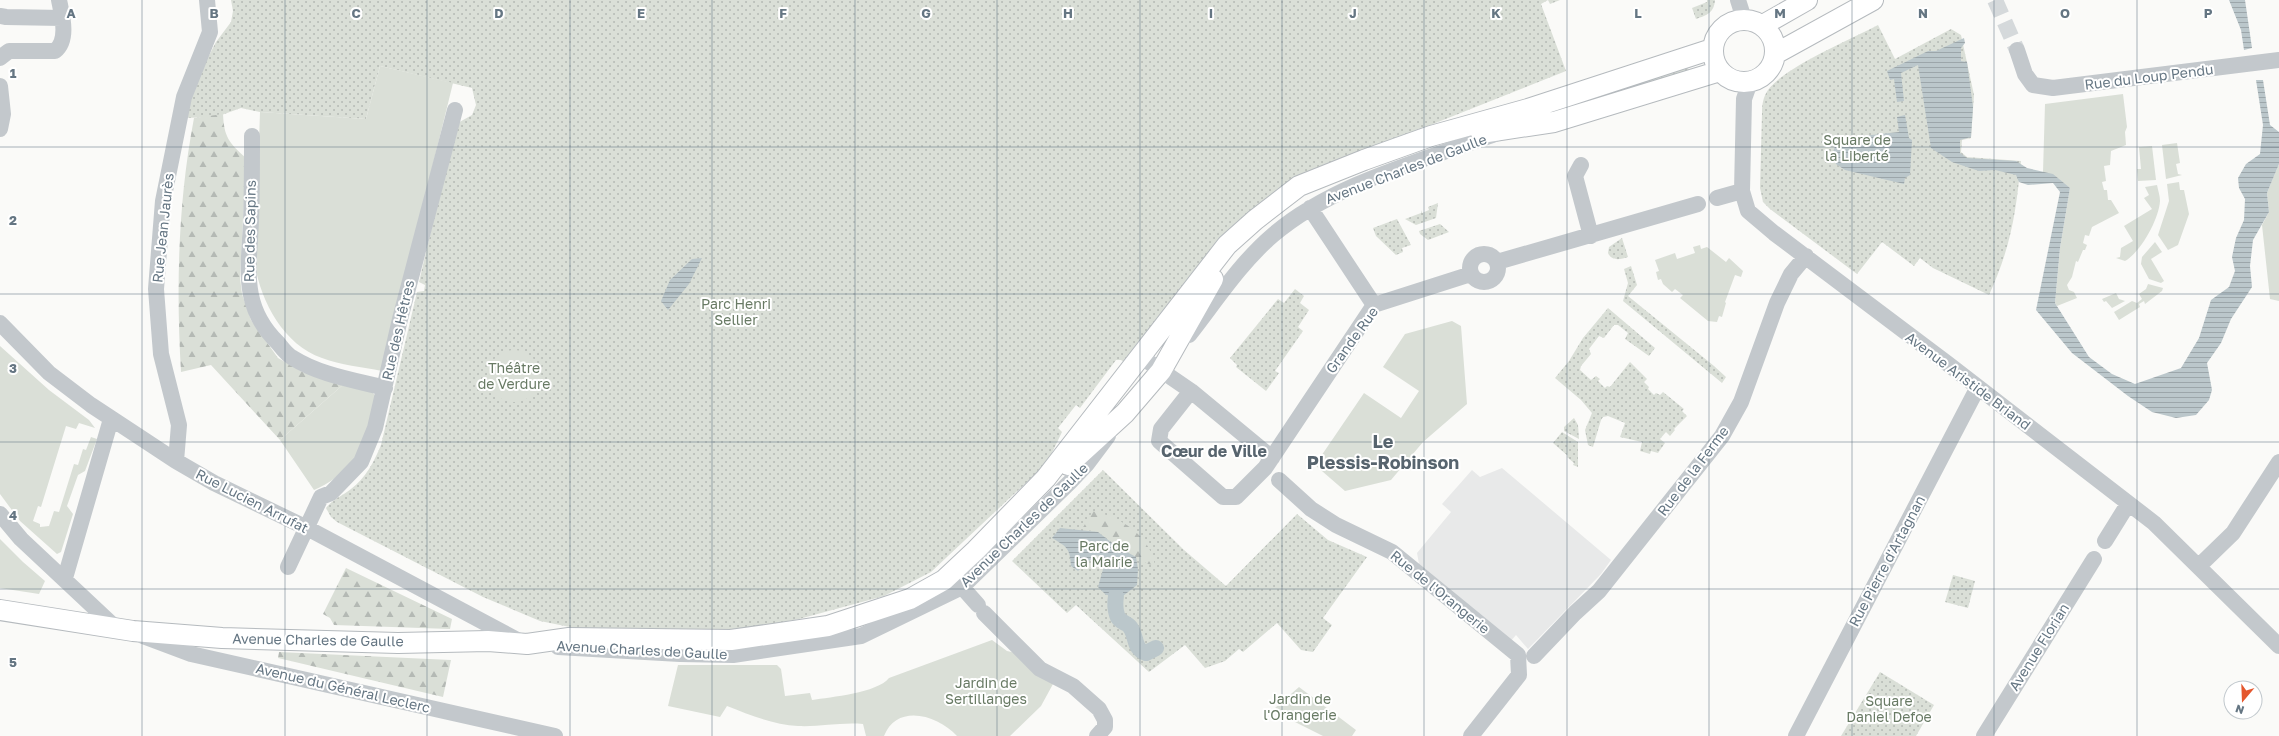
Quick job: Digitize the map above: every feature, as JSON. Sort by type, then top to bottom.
[{"type":"main road","points":[[1763,25],[1807,0]]},
{"type":"main road","points":[[1775,54],[1873,0]]},
{"type":"main road","points":[[1744,19],[1763,25],[1772,38],[1775,54],[1767,72],[1750,82],[1734,81],[1720,71],[1715,65],[1712,49],[1714,40],[1719,31],[1734,20],[1744,19]]},
{"type":"main road","name":"Avenue Charles de Gaulle","points":[[0,610],[125,630],[222,638],[398,643],[488,641],[527,644],[569,638],[731,640],[828,626],[910,599],[944,580],[976,550],[1046,478],[1227,245],[1255,220],[1299,186],[1431,136],[1535,106],[1712,49]]},
{"type":"main road","name":"Avenue Charles de Gaulle","points":[[1398,148],[1509,128],[1554,122],[1720,71]]},
{"type":"main road","name":"Avenue Charles de Gaulle","points":[[1046,478],[1064,468],[1125,413],[1161,371],[1213,280],[1255,220]]},
{"type":"main road","points":[[608,639],[639,650]]},
{"type":"street","points":[[0,58],[9,51],[55,51],[63,41],[62,18],[59,0]]},
{"type":"street","name":"Rue Jean Jaurès","points":[[176,461],[179,425],[161,354],[156,289],[157,274],[163,201],[184,97],[210,32],[207,0]]},
{"type":"street","points":[[1738,0],[1744,19]]},
{"type":"street","points":[[0,16],[6,18],[62,18]]},
{"type":"street","name":"Rue du Loup Pendu","points":[[2017,50],[2025,74],[2033,85],[2053,88],[2279,60]]},
{"type":"street","name":"Avenue Aristide Briand","points":[[1750,82],[1744,99],[1742,191],[1748,211],[1774,233],[1978,387],[2154,523],[2200,566],[2279,646]]},
{"type":"street","points":[[0,86],[3,114],[0,129]]},
{"type":"street","name":"Rue des Hêtres","points":[[288,567],[322,497],[331,493],[361,462],[375,428],[400,319],[455,110]]},
{"type":"street","name":"Avenue Charles de Gaulle","points":[[1161,371],[1244,264],[1272,235],[1310,208],[1331,196],[1374,178],[1509,128]]},
{"type":"street","name":"Rue des Sapins","points":[[252,136],[251,223],[247,263],[248,288],[255,309],[268,334],[291,357],[316,370],[385,388]]},
{"type":"street","points":[[1581,165],[1575,176],[1591,236],[1698,204]]},
{"type":"street","points":[[1717,198],[1742,191]]},
{"type":"street","points":[[1310,208],[1374,305]]},
{"type":"street","name":"Grande Rue","points":[[1191,391],[1161,429],[1159,441],[1223,497],[1236,497],[1272,470],[1374,305],[1471,274],[1480,282],[1489,281],[1498,271],[1497,262],[1591,236]]},
{"type":"street","name":"Rue de la Ferme","points":[[1534,656],[1575,613],[1599,591],[1722,436],[1741,402],[1777,302],[1791,274],[1806,256]]},
{"type":"street","name":"Rue Lucien Arrufat","points":[[0,324],[49,373],[111,419],[176,461],[214,483],[307,528],[527,644]]},
{"type":"street","name":"Rue de l'Orangerie","points":[[1140,356],[1191,391],[1311,509],[1336,525],[1392,552],[1518,655],[1519,675],[1475,730]]},
{"type":"street","name":"Rue Pierre d'Artagnan","points":[[1796,736],[1978,387]]},
{"type":"street","name":"Avenue Charles de Gaulle","points":[[527,644],[639,650],[680,654],[733,654],[861,636],[962,587],[1087,464],[1125,413]]},
{"type":"street","points":[[65,578],[111,419]]},
{"type":"street","points":[[2200,566],[2233,533],[2279,462]]},
{"type":"street","points":[[2105,541],[2128,504]]},
{"type":"street","points":[[0,514],[21,539],[125,630]]},
{"type":"street","name":"Avenue Florian","points":[[1984,736],[2094,559]]},
{"type":"street","points":[[962,587],[981,609],[1040,669],[1072,686],[1099,708],[1105,720],[1105,727],[1098,736]]},
{"type":"street","name":"Avenue du Général Leclerc","points":[[125,630],[191,654],[555,736]]},
{"type":"shaded area","points":[[2229,0],[2245,0],[2252,48],[2244,50],[2241,30]]},
{"type":"shaded area","points":[[1964,38],[1965,43],[1961,48],[1961,61],[1967,62],[1973,107],[1971,137],[1960,140],[1960,153],[1967,158],[2016,161],[2027,168],[2053,174],[2070,188],[2060,248],[2055,303],[2089,357],[2112,374],[2135,384],[2181,368],[2199,338],[2211,300],[2229,287],[2235,271],[2232,257],[2236,238],[2244,220],[2245,199],[2239,188],[2238,178],[2246,164],[2260,154],[2263,125],[2256,80],[2263,80],[2270,125],[2279,132],[2279,164],[2267,193],[2269,212],[2253,240],[2250,266],[2252,287],[2231,319],[2221,343],[2207,363],[2212,390],[2209,400],[2196,415],[2176,418],[2152,412],[2128,396],[2072,353],[2036,310],[2060,192],[2053,183],[2028,185],[2019,182],[2016,175],[1995,170],[1979,171],[1952,162],[1931,148],[1918,65],[1901,73],[1904,101],[1897,102],[1894,79],[1890,80],[1887,71],[1928,51],[1936,51]]},
{"type":"shaded area","points":[[1905,115],[1909,138],[1912,140],[1910,175],[1905,178],[1904,184],[1845,170],[1836,164],[1833,152],[1836,144],[1844,138],[1899,132],[1897,117]]},
{"type":"shaded area","points":[[702,258],[689,284],[668,310],[661,301],[670,280],[692,259]]},
{"type":"shaded area","points":[[1502,468],[1611,560],[1601,574],[1528,649],[1516,635],[1510,642],[1419,564],[1417,553],[1451,512],[1442,504],[1472,470],[1480,477]]},
{"type":"shaded area","points":[[1060,528],[1098,532],[1116,546],[1136,557],[1138,569],[1137,585],[1123,596],[1106,595],[1098,587],[1104,566],[1104,557],[1096,555],[1078,571],[1071,566],[1070,555],[1067,549],[1052,538]]},
{"type":"green space","name":"Parc Henri Sellier","points":[[231,0],[1548,0],[1541,4],[1566,71],[1330,165],[1305,177],[1127,364],[1121,360],[1116,360],[1080,408],[1076,405],[1058,428],[1062,432],[1047,463],[931,572],[884,596],[799,619],[721,634],[585,630],[540,621],[483,597],[337,522],[331,517],[326,508],[361,480],[373,463],[381,445],[417,292],[424,291],[425,285],[419,282],[456,124],[472,115],[476,105],[472,88],[380,66],[366,119],[260,112],[241,108],[216,117],[183,118],[200,73],[216,42],[231,22],[233,11]]},
{"type":"green space","points":[[1548,0],[1560,0],[1550,4]]},
{"type":"green space","points":[[1707,0],[1715,0],[1713,8],[1707,15],[1696,19],[1692,8],[1707,2]]},
{"type":"green space","name":"Square de la Liberté","points":[[1878,25],[1895,59],[1951,29],[1961,35],[1974,95],[1971,138],[1962,140],[1961,152],[1967,157],[2021,161],[2017,197],[2011,230],[2003,261],[1989,295],[1933,268],[1920,258],[1914,266],[1882,242],[1857,274],[1770,209],[1763,202],[1760,188],[1762,110],[1766,93],[1777,81],[1803,63]]},
{"type":"green space","points":[[380,66],[453,83],[382,371],[344,364],[322,358],[308,352],[296,343],[276,320],[269,307],[258,279],[255,265],[260,112],[366,119]]},
{"type":"green space","points":[[1688,68],[1690,75],[1549,115],[1548,112]]},
{"type":"green space","points":[[2123,94],[2127,127],[2125,132],[2126,145],[2111,151],[2110,165],[2104,166],[2106,181],[2102,182],[2104,190],[2107,190],[2108,200],[2111,200],[2119,213],[2092,227],[2089,236],[2085,235],[2083,243],[2087,245],[2078,262],[2076,261],[2072,277],[2067,285],[2069,290],[2074,292],[2077,298],[2057,306],[2055,303],[2060,248],[2070,188],[2043,172],[2045,104]]},
{"type":"green space","points":[[223,114],[228,139],[246,158],[240,278],[242,294],[251,320],[278,358],[303,372],[345,383],[280,440],[211,365],[181,372],[179,340],[180,245],[185,181],[194,118]]},
{"type":"green space","points":[[2177,143],[2180,163],[2176,164],[2178,174],[2182,175],[2166,179],[2162,145]]},
{"type":"green space","points":[[2152,146],[2156,180],[2138,181],[2137,169],[2141,169],[2139,147]]},
{"type":"green space","points":[[2279,164],[2279,301],[2270,299],[2262,225],[2269,212],[2267,193]]},
{"type":"green space","points":[[2179,182],[2180,190],[2184,190],[2189,214],[2178,245],[2168,250],[2158,235],[2169,201],[2167,184]]},
{"type":"green space","points":[[2157,185],[2160,201],[2153,226],[2143,243],[2131,257],[2125,261],[2116,258],[2120,257],[2121,248],[2133,241],[2124,226],[2152,209],[2144,198],[2149,195],[2145,187]]},
{"type":"green space","points":[[1438,203],[1436,218],[1416,225],[1405,219],[1421,213],[1421,210],[1422,213],[1429,210],[1428,207]]},
{"type":"green space","points":[[1397,219],[1411,245],[1402,248],[1403,252],[1396,255],[1376,236],[1373,228]]},
{"type":"green space","points":[[1440,224],[1449,232],[1428,240],[1420,234],[1419,231]]},
{"type":"green space","points":[[1622,238],[1628,257],[1614,259],[1608,253],[1609,247]]},
{"type":"green space","points":[[2155,242],[2162,252],[2151,259],[2164,281],[2161,283],[2149,279],[2141,264],[2142,257]]},
{"type":"green space","points":[[1700,245],[1701,249],[1707,247],[1726,262],[1729,258],[1743,271],[1741,277],[1735,275],[1725,302],[1722,317],[1719,316],[1717,322],[1708,321],[1680,298],[1683,295],[1675,289],[1672,292],[1663,284],[1661,279],[1658,280],[1656,272],[1659,271],[1655,260],[1675,253],[1677,259],[1695,253],[1693,247]]},
{"type":"green space","points":[[1631,266],[1637,285],[1628,296],[1726,377],[1722,383],[1623,301],[1628,283],[1624,269]]},
{"type":"green space","points":[[2148,284],[2163,288],[2162,291],[2145,304],[2144,301],[2139,304],[2140,307],[2119,320],[2114,312],[2132,301],[2137,303],[2142,299],[2139,294],[2146,289]]},
{"type":"green space","points":[[1295,289],[1304,296],[1300,303],[1309,310],[1298,327],[1303,331],[1275,371],[1279,373],[1266,391],[1236,367],[1237,365],[1230,358],[1278,299],[1284,303]]},
{"type":"green space","points":[[2116,293],[2119,299],[2125,301],[2112,308],[2102,299]]},
{"type":"green space","points":[[1608,308],[1655,348],[1649,356],[1625,339],[1628,333],[1618,325],[1614,325],[1604,338],[1599,336],[1589,349],[1591,354],[1581,366],[1580,370],[1591,380],[1596,376],[1600,379],[1598,381],[1605,388],[1607,386],[1610,387],[1630,362],[1647,379],[1644,382],[1654,395],[1656,393],[1660,395],[1663,392],[1684,409],[1682,411],[1687,416],[1674,429],[1675,430],[1670,436],[1666,432],[1660,439],[1665,443],[1658,453],[1651,451],[1650,454],[1640,451],[1642,442],[1620,437],[1625,423],[1608,416],[1603,417],[1601,420],[1593,447],[1588,445],[1585,430],[1592,413],[1581,400],[1555,378],[1569,361],[1583,338]]},
{"type":"green space","points":[[1452,321],[1461,326],[1467,404],[1423,442],[1391,480],[1345,491],[1315,465],[1364,393],[1401,418],[1419,391],[1383,367],[1405,334]]},
{"type":"green space","points":[[0,346],[49,390],[89,420],[95,428],[79,423],[76,429],[66,426],[41,507],[38,506],[33,521],[40,524],[40,527],[49,526],[54,511],[59,512],[74,464],[78,465],[83,449],[86,450],[91,437],[97,439],[85,471],[78,475],[67,506],[73,514],[61,552],[57,554],[20,521],[0,494]]},
{"type":"green space","name":"Théâtre de Verdure","points":[[509,350],[519,350],[529,354],[536,361],[540,371],[540,381],[536,391],[529,398],[519,402],[509,402],[499,398],[492,391],[488,381],[488,371],[492,361],[499,354]]},
{"type":"green space","points":[[345,383],[364,388],[374,394],[376,399],[373,418],[365,440],[351,463],[325,485],[314,490],[280,440]]},
{"type":"green space","points":[[1574,418],[1578,425],[1579,439],[1564,431],[1564,427]]},
{"type":"green space","points":[[1562,432],[1578,442],[1578,467],[1573,465],[1574,463],[1567,457],[1568,456],[1553,443]]},
{"type":"green space","name":"Parc de la Mairie","points":[[1103,470],[1184,550],[1226,586],[1297,514],[1328,540],[1367,557],[1323,618],[1332,625],[1313,652],[1301,650],[1277,623],[1243,652],[1239,649],[1225,661],[1205,668],[1185,645],[1149,672],[1076,605],[1067,613],[1012,561]]},
{"type":"green space","points":[[1093,511],[1114,518],[1132,529],[1147,544],[1155,565],[1148,564],[1126,552],[1098,532],[1082,529]]},
{"type":"green space","points":[[0,539],[45,581],[39,594],[0,588]]},
{"type":"green space","points":[[346,568],[452,619],[450,629],[334,625],[330,618],[323,614]]},
{"type":"green space","points":[[1953,575],[1975,581],[1968,608],[1945,602]]},
{"type":"green space","name":"Jardin de Sertillanges","points":[[992,640],[1007,651],[1016,653],[1053,684],[1041,706],[1010,736],[957,736],[939,722],[929,718],[908,716],[898,719],[890,726],[884,736],[866,736],[863,724],[798,726],[780,724],[762,719],[727,706],[720,717],[668,706],[678,665],[777,665],[781,669],[785,696],[810,693],[812,700],[864,691],[883,683],[889,678]]},
{"type":"green space","points":[[279,652],[451,660],[443,697],[278,658]]},
{"type":"green space","name":"Square Daniel Defoe","points":[[1880,672],[1934,705],[1916,736],[1841,736]]},
{"type":"green space","name":"Jardin de l'Orangerie","points":[[1299,687],[1356,730],[1352,736],[1323,736],[1283,716],[1275,708]]},
{"type":"waterway","points":[[1116,596],[1115,603],[1118,618],[1130,627],[1139,649],[1146,653],[1156,648]]},
{"type":"tunnel","points":[[1995,0],[2017,50]]},
{"type":"district","name":"Cœur de Ville","points":[[1214,451]]},
{"type":"district","name":"Le Plessis-Robinson","points":[[1383,452]]}]
